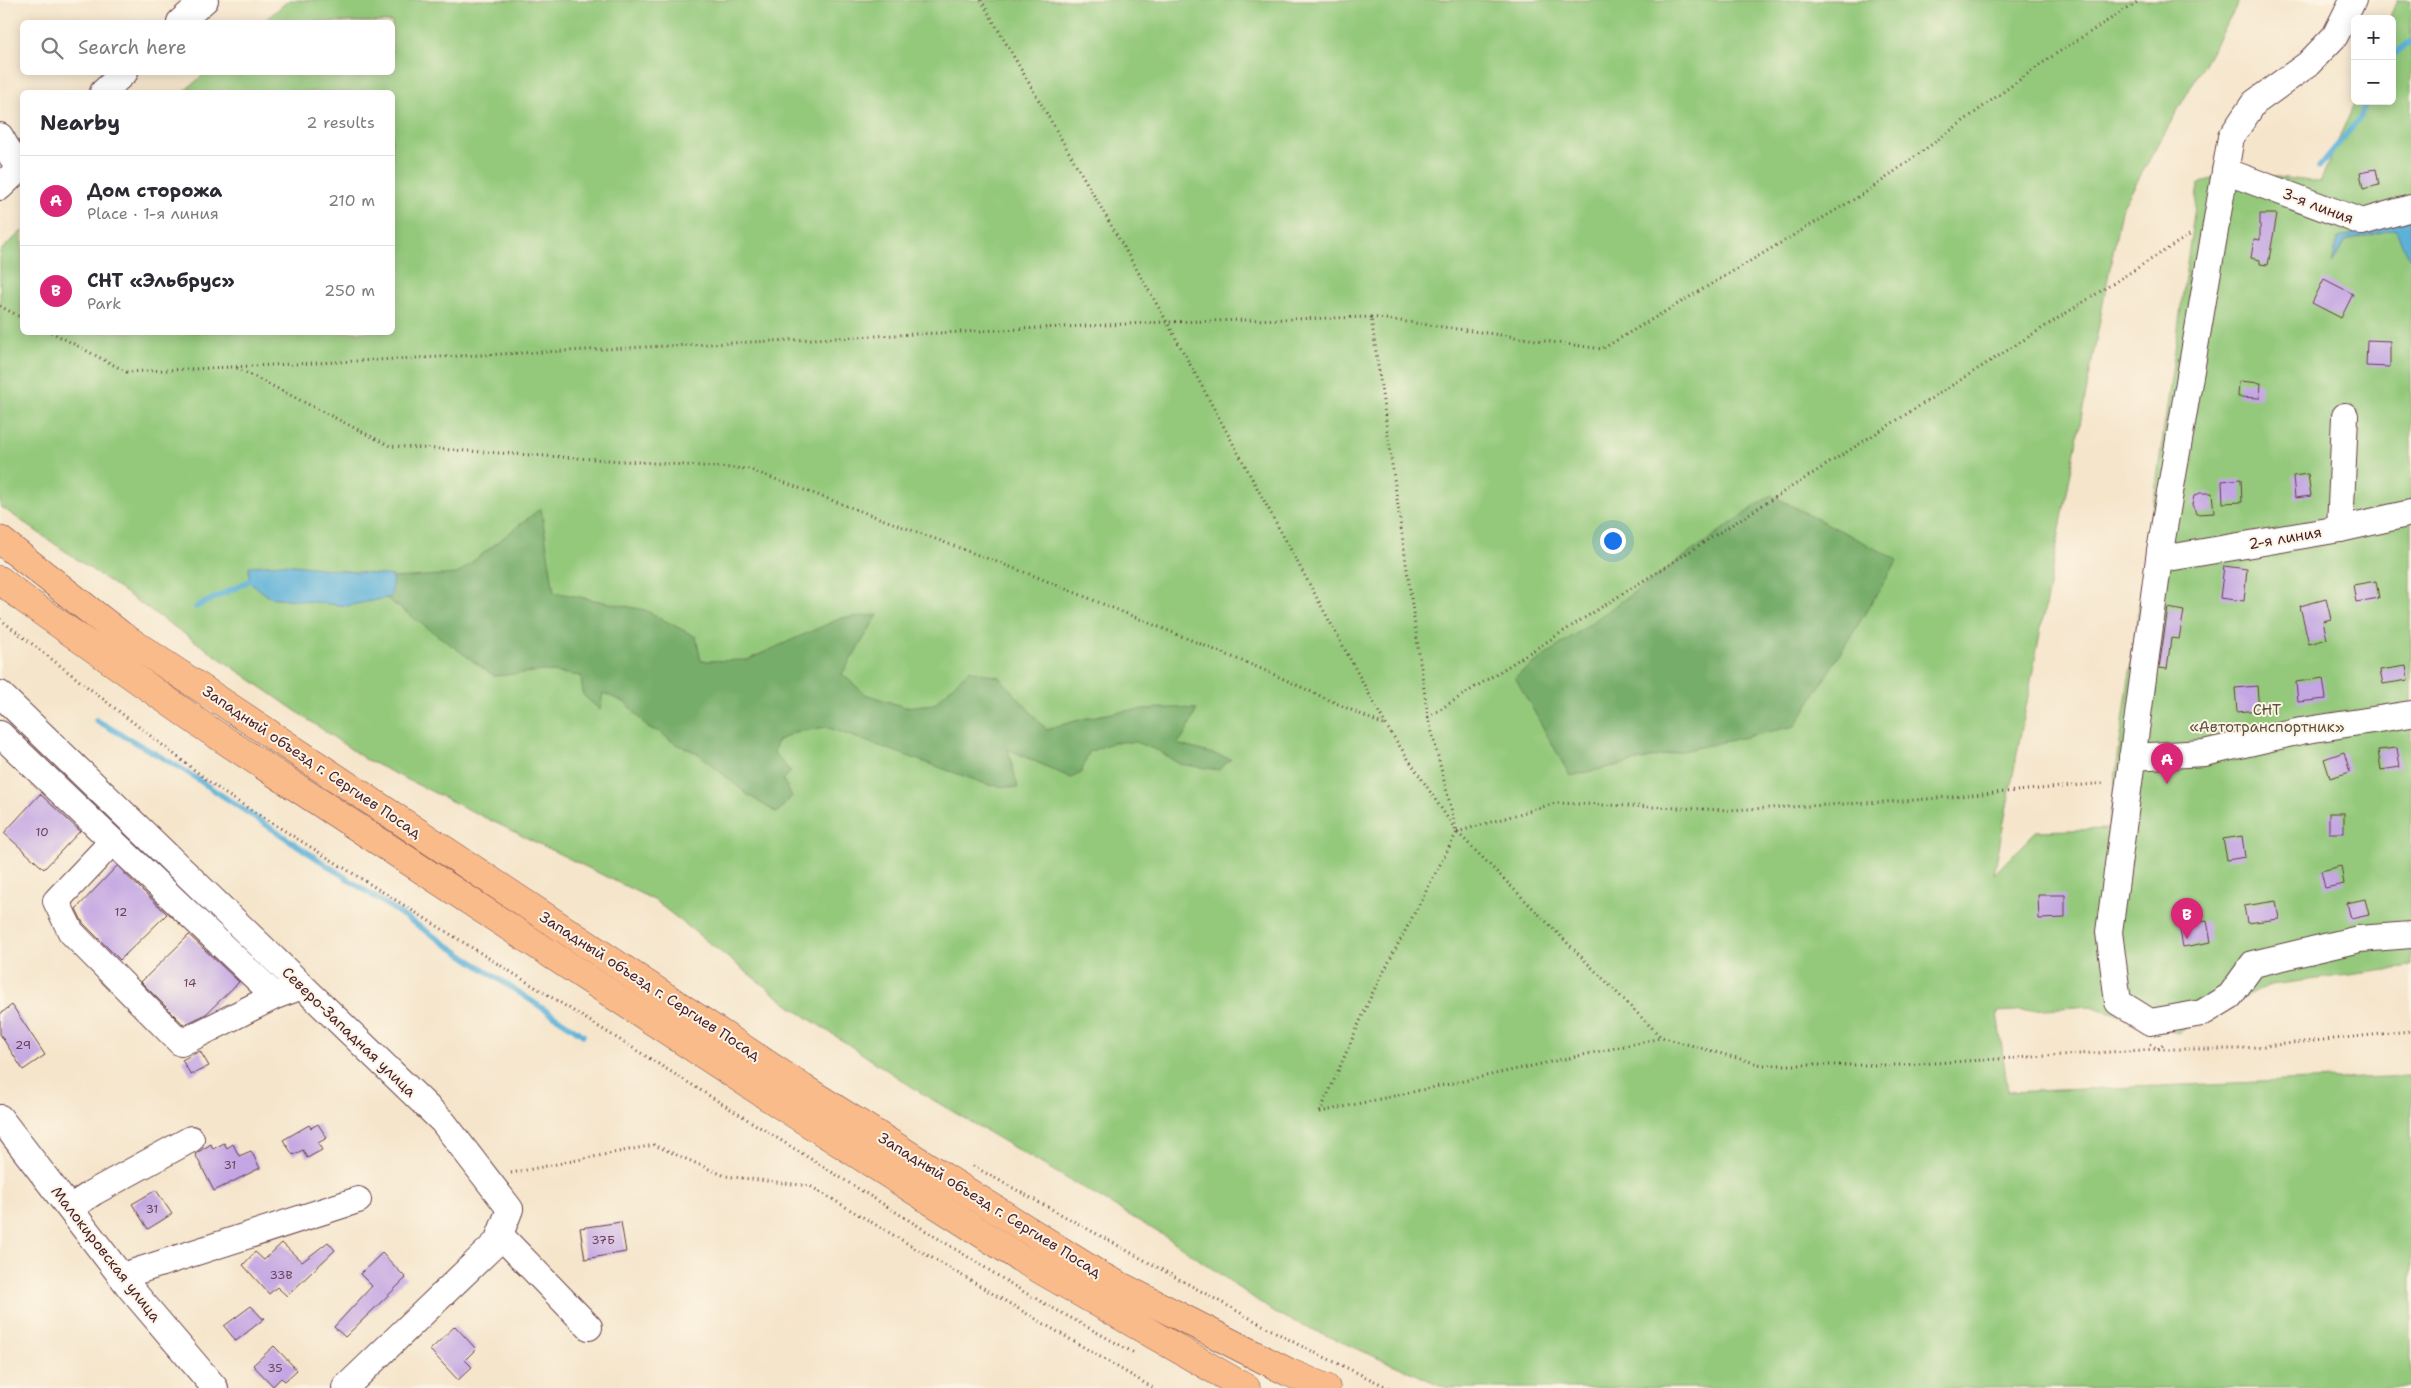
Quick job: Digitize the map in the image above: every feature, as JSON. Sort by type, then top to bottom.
[{"type":"main road","name":"Западный объезд г. Сергиев Посад","points":[[0,540],[120,635],[803,1088],[1101,1276],[1288,1372],[1326,1388]]},
{"type":"main road","name":"Западный объезд г. Сергиев Посад","points":[[0,580],[203,726],[777,1102],[1020,1258],[1246,1388]]},
{"type":"street","points":[[182,20],[205,0]]},
{"type":"street","points":[[2353,0],[2335,36],[2308,64],[2254,103],[2231,137],[2160,550],[2109,932],[2118,1002],[2150,1022],[2202,1013],[2230,996],[2253,964],[2359,939],[2411,935]]},
{"type":"street","points":[[105,90],[122,75]]},
{"type":"street","points":[[0,136],[20,166]]},
{"type":"street","points":[[0,187],[20,168]]},
{"type":"street","name":"3-я линия","points":[[2225,171],[2362,222],[2411,208]]},
{"type":"street","points":[[2340,529],[2345,416]]},
{"type":"street","name":"2-я линия","points":[[2160,550],[2174,557],[2340,529],[2411,513]]},
{"type":"street","name":"Северо-Западная улица","points":[[0,694],[442,1122],[510,1209],[497,1242],[345,1388]]},
{"type":"street","points":[[2131,769],[2301,730],[2411,714]]},
{"type":"street","points":[[0,734],[275,996]]},
{"type":"street","points":[[112,842],[56,901],[70,932],[181,1043],[275,996],[302,986]]},
{"type":"street","name":"Малокировская улица","points":[[0,1118],[122,1276],[216,1388]]},
{"type":"street","points":[[70,1208],[94,1192],[191,1139]]},
{"type":"street","points":[[122,1276],[358,1200]]},
{"type":"street","points":[[500,1235],[589,1327]]},
{"type":"path","points":[[981,0],[1166,322],[1387,727],[1457,832],[1661,1038]]},
{"type":"path","points":[[57,335],[126,372],[1166,322],[1371,317],[1602,349],[1868,191],[2048,59],[2140,0]]},
{"type":"path","points":[[1428,717],[2217,218]]},
{"type":"path","points":[[0,306],[20,317]]},
{"type":"path","points":[[1371,317],[1428,717],[1457,832],[1372,994],[1320,1112],[1661,1038],[1762,1065],[1902,1065],[2158,1049],[2236,1049],[2411,1032]]},
{"type":"path","points":[[236,367],[390,446],[748,469],[1037,577],[1264,670],[1387,727]]},
{"type":"path","points":[[0,619],[224,793],[1024,1292],[1137,1354]]},
{"type":"path","points":[[1457,832],[1556,804],[1728,810],[1904,801],[2131,769]]},
{"type":"path","points":[[2144,1040],[2158,1049]]},
{"type":"path","points":[[2158,1049],[2165,1043]]},
{"type":"path","points":[[486,1178],[654,1146],[725,1176],[810,1186],[1153,1388]]},
{"type":"path","points":[[968,1163],[1299,1345],[1389,1388]]},
{"type":"green space","name":"СНТ «Автотранспортник»","points":[[289,0],[2240,0],[2121,210],[1994,874],[2036,831],[2108,829],[2198,185],[2225,171],[2320,182],[2353,105],[2396,105],[2396,15],[2391,15],[2397,0],[2411,0],[2411,967],[2270,985],[2177,1033],[2091,1006],[1997,1012],[2008,1092],[2411,1076],[2411,1388],[1447,1388],[1275,1313],[1173,1241],[923,1094],[790,1006],[654,900],[365,759],[0,506],[0,251],[20,233],[20,335],[395,335],[395,90],[185,90],[204,75],[395,75],[395,20],[265,20]]},
{"type":"green space","points":[[1771,495],[1898,560],[1795,726],[1570,776],[1515,677]]},
{"type":"green space","points":[[541,508],[554,592],[645,610],[696,637],[701,661],[747,660],[841,618],[878,615],[842,674],[865,694],[905,707],[934,704],[969,670],[999,677],[1047,730],[1083,719],[1140,709],[1197,709],[1184,736],[1177,744],[1231,759],[1219,770],[1179,764],[1159,751],[1135,742],[1114,742],[1089,752],[1081,773],[1071,778],[1008,749],[1018,788],[989,785],[826,727],[795,732],[777,741],[774,753],[791,772],[783,780],[792,796],[777,813],[748,795],[699,754],[676,744],[658,731],[649,729],[626,703],[603,693],[600,710],[583,695],[581,676],[544,671],[494,676],[361,580],[457,574]]},
{"type":"water","points":[[2411,219],[2411,261],[2395,229],[2345,241],[2332,264],[2338,238]]},
{"type":"water","points":[[284,564],[393,576],[391,597],[347,606],[269,597],[249,581],[249,566]]},
{"type":"building","points":[[2376,169],[2379,185],[2363,189],[2360,172]]},
{"type":"building","points":[[2260,214],[2277,214],[2268,265],[2260,264],[2260,260],[2251,258],[2254,239],[2260,240]]},
{"type":"building","points":[[2324,279],[2353,294],[2341,318],[2312,303]]},
{"type":"building","points":[[2367,340],[2390,341],[2390,367],[2366,366]]},
{"type":"building","points":[[2239,381],[2261,383],[2260,398],[2238,397]]},
{"type":"building","points":[[2308,474],[2311,496],[2295,498],[2293,476]]},
{"type":"building","points":[[2241,479],[2242,502],[2223,503],[2222,481]]},
{"type":"building","points":[[2200,493],[2212,493],[2214,513],[2197,514],[2192,505],[2194,496]]},
{"type":"building","points":[[2224,566],[2247,569],[2244,601],[2220,598]]},
{"type":"building","points":[[2376,581],[2379,598],[2356,602],[2353,585]]},
{"type":"building","points":[[2326,599],[2331,619],[2323,621],[2327,639],[2309,644],[2300,606]]},
{"type":"building","points":[[2168,608],[2184,611],[2179,639],[2171,638],[2167,669],[2159,668]]},
{"type":"building","points":[[2406,666],[2408,680],[2383,684],[2380,670]]},
{"type":"building","points":[[2323,678],[2326,699],[2298,702],[2296,682]]},
{"type":"building","points":[[2257,686],[2259,710],[2237,712],[2235,688]]},
{"type":"building","points":[[2397,748],[2400,767],[2381,770],[2378,750]]},
{"type":"building","points":[[2344,752],[2350,772],[2330,778],[2324,759]]},
{"type":"building","points":[[40,794],[80,831],[44,869],[4,833]]},
{"type":"building","points":[[2329,813],[2344,813],[2344,833],[2329,833]]},
{"type":"building","points":[[2242,836],[2245,857],[2227,860],[2223,839]]},
{"type":"building","points":[[117,866],[167,914],[120,960],[83,923],[76,909]]},
{"type":"building","points":[[2341,866],[2344,884],[2325,888],[2321,871]]},
{"type":"building","points":[[2038,895],[2065,895],[2065,918],[2039,919]]},
{"type":"building","points":[[2365,899],[2369,915],[2351,919],[2347,903]]},
{"type":"building","points":[[2276,901],[2279,919],[2247,923],[2244,906]]},
{"type":"building","points":[[2207,921],[2211,942],[2183,947],[2179,925]]},
{"type":"building","points":[[189,935],[239,982],[206,1014],[184,1025],[141,982]]},
{"type":"building","points":[[12,1005],[45,1055],[23,1070],[0,1034],[0,1014]]},
{"type":"building","points":[[200,1051],[209,1066],[191,1075],[182,1060]]},
{"type":"building","points":[[318,1124],[327,1138],[318,1143],[322,1150],[307,1158],[303,1150],[293,1155],[283,1140],[309,1125],[311,1128]]},
{"type":"building","points":[[224,1143],[227,1148],[233,1144],[239,1156],[251,1151],[260,1168],[214,1191],[195,1154],[211,1144],[213,1149]]},
{"type":"building","points":[[156,1190],[172,1214],[148,1229],[132,1204]]},
{"type":"building","points":[[621,1222],[626,1252],[585,1259],[580,1228]]},
{"type":"building","points":[[328,1242],[335,1250],[287,1296],[277,1287],[269,1294],[243,1265],[255,1252],[264,1260],[282,1243],[302,1262]]},
{"type":"building","points":[[382,1253],[406,1278],[345,1337],[334,1327],[372,1286],[360,1274]]},
{"type":"building","points":[[251,1306],[262,1318],[265,1318],[236,1341],[224,1326]]},
{"type":"building","points":[[455,1326],[476,1349],[465,1360],[472,1367],[458,1380],[430,1350]]},
{"type":"building","points":[[274,1346],[297,1370],[285,1381],[281,1378],[273,1386],[253,1365]]},
{"type":"waterway","points":[[2396,53],[2411,41]]},
{"type":"waterway","points":[[2319,167],[2360,118],[2365,105]]},
{"type":"waterway","points":[[196,607],[249,581]]},
{"type":"waterway","points":[[96,720],[182,769],[583,1035]]},
{"type":"place","name":"Дом сторожа","points":[[2167,784]]},
{"type":"place","name":"СНТ «Эльбрус»","points":[[2187,939]]}]
